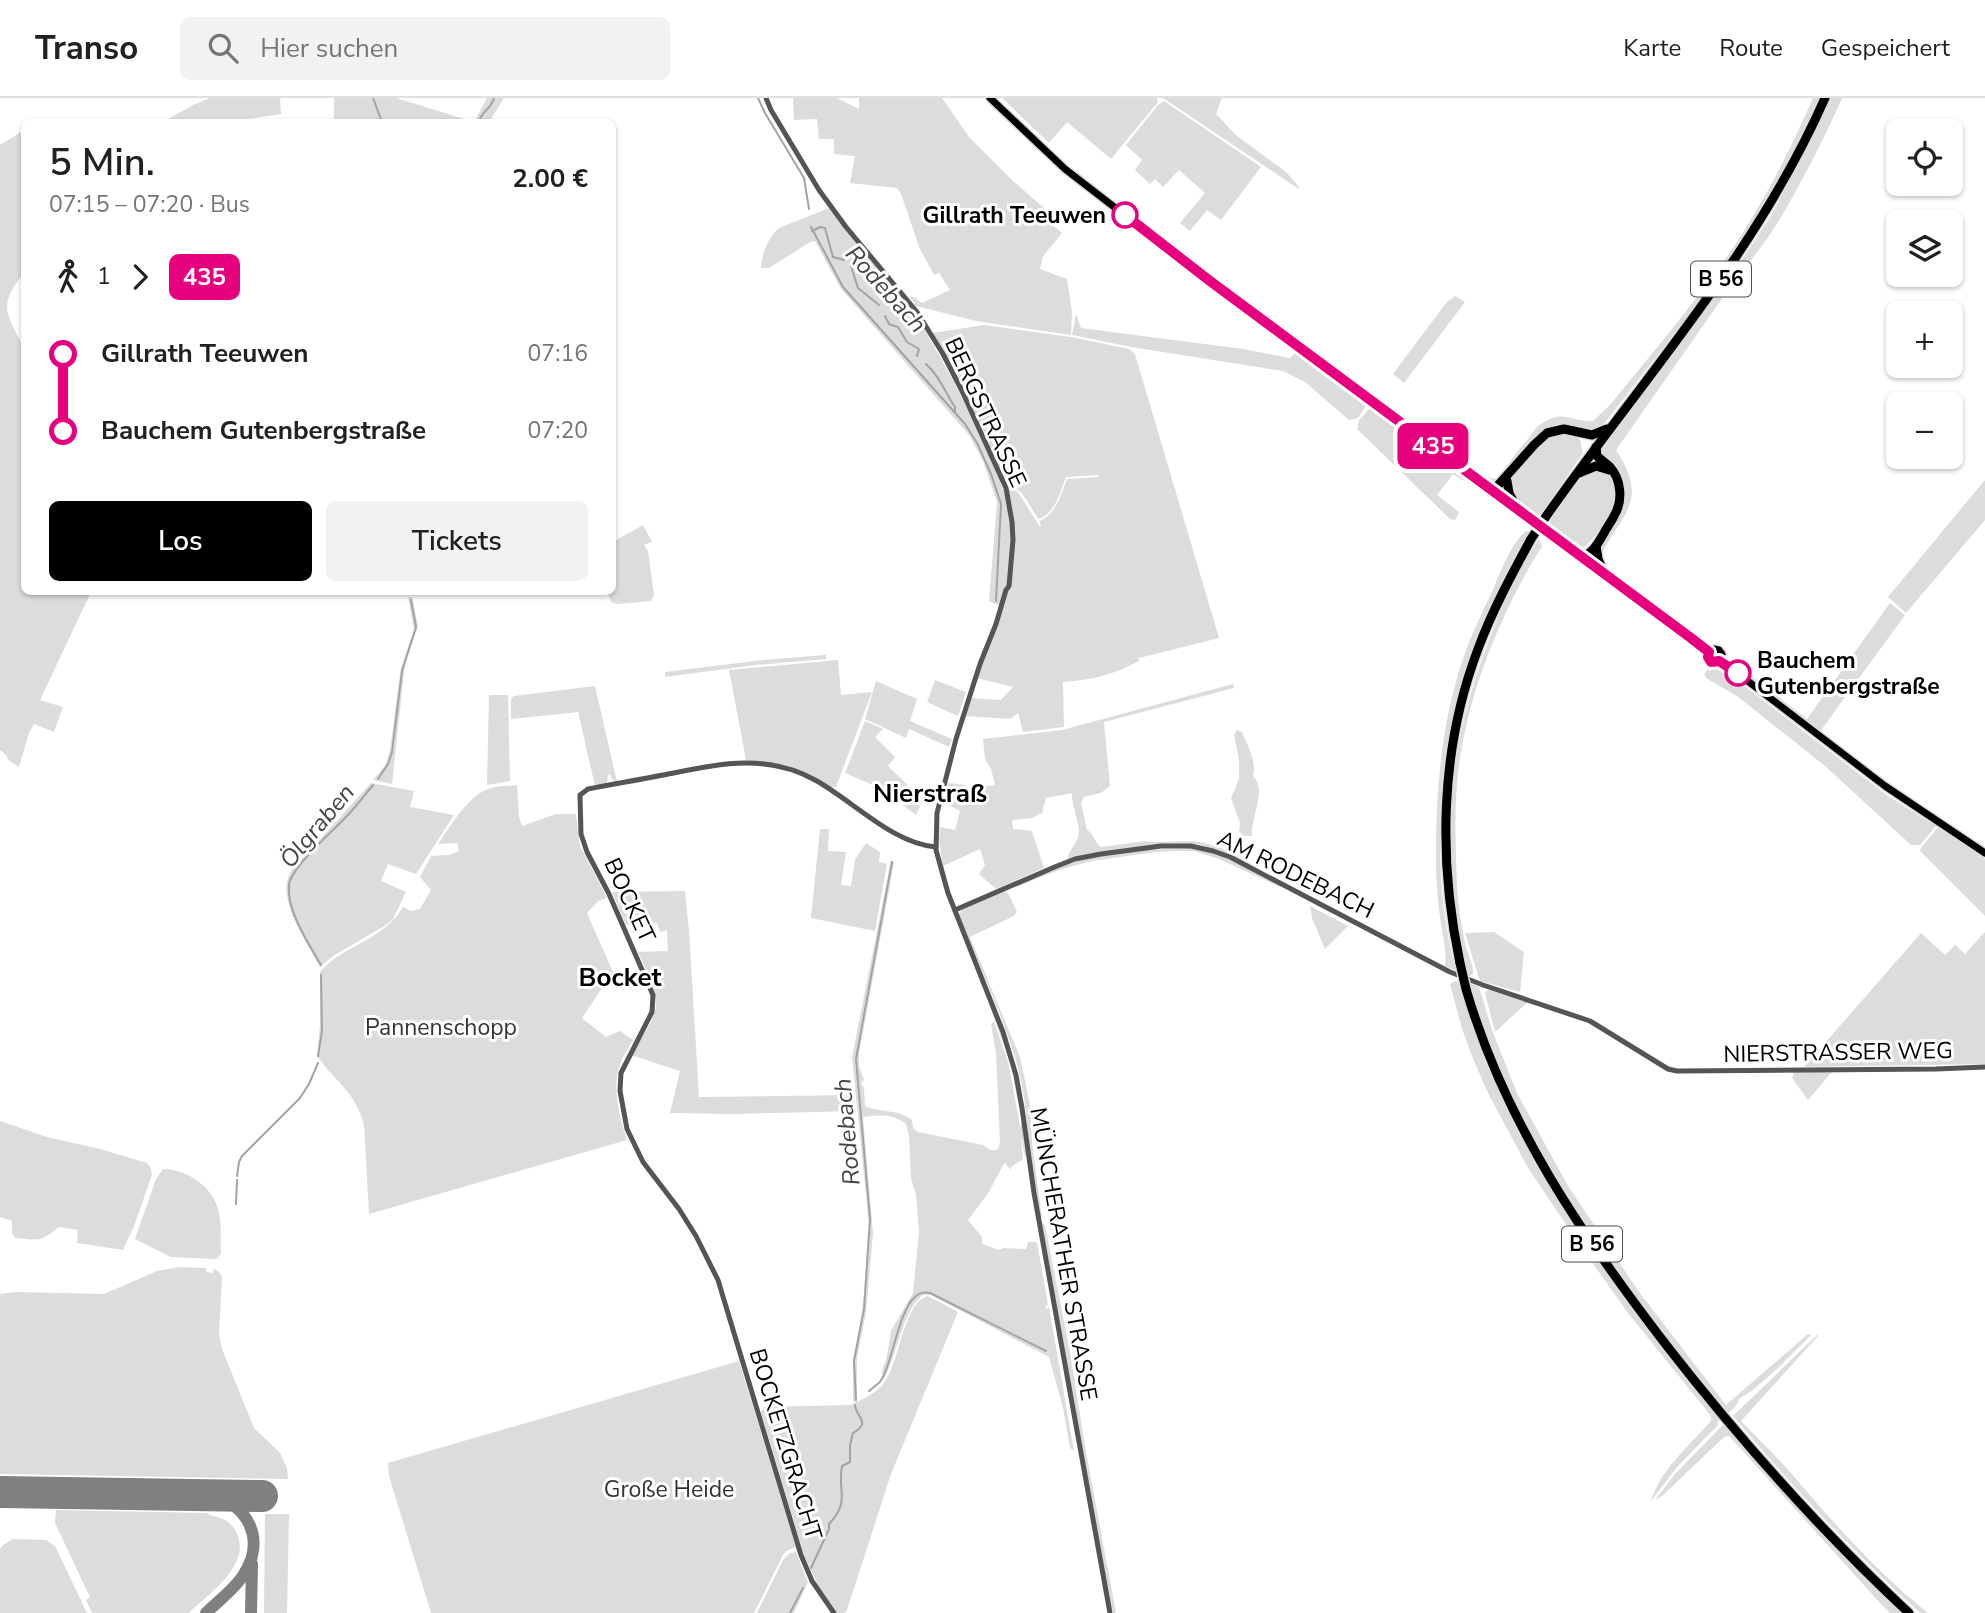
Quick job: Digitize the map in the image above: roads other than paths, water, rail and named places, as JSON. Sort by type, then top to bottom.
[{"type":"highway","name":"B 56","points":[[1825,98],[1781,186],[1752,234],[1684,331],[1547,515],[1509,580],[1478,648],[1464,694],[1452,753],[1446,809],[1445,855],[1450,917],[1466,989],[1488,1054],[1521,1127],[1559,1195],[1613,1275],[1689,1375],[1808,1512],[1909,1613]]},
{"type":"highway","points":[[1493,491],[1543,436],[1556,430],[1592,435],[1611,426]]},
{"type":"highway","points":[[1571,431],[1586,442],[1587,459]]},
{"type":"highway","points":[[1582,556],[1590,554],[1597,546],[1615,514],[1619,501],[1615,476],[1610,467],[1597,456],[1596,447]]},
{"type":"highway","points":[[1576,474],[1599,466],[1615,476]]},
{"type":"highway","points":[[1493,491],[1502,488],[1513,470]]},
{"type":"highway","points":[[1507,481],[1509,493],[1517,508]]},
{"type":"highway","points":[[1582,556],[1605,530]]},
{"type":"highway","points":[[1597,546],[1597,555],[1604,573]]},
{"type":"main road","points":[[990,98],[1065,169],[1153,237],[1691,638],[1709,651],[1719,650],[1722,654],[1720,660],[1885,786],[1985,853]]},
{"type":"street","name":"BERGSTRASSE","points":[[766,98],[825,200],[924,322],[962,391],[1006,488],[1013,547],[1009,586],[999,608],[996,624],[956,739],[937,813],[936,847]]},
{"type":"street","name":"BOCKET","points":[[718,1280],[696,1236],[643,1162],[627,1129],[620,1091],[621,1073],[652,1012],[653,995],[610,894],[587,852],[581,834],[580,794],[588,789],[726,763],[766,765],[788,769],[813,779],[896,834],[936,847]]},
{"type":"street","name":"AM RODEBACH","points":[[955,910],[1075,859],[1161,846],[1199,847],[1230,857],[1450,972],[1590,1021],[1663,1067],[1690,1071]]},
{"type":"street","points":[[936,847],[942,875],[955,910]]},
{"type":"street","name":"MÜNCHERATHER STRASSE","points":[[955,910],[1003,1032],[1016,1075],[1034,1193],[1110,1613]]},
{"type":"street","name":"NIERSTRASSER WEG","points":[[1690,1071],[1985,1067]]},
{"type":"street","name":"BOCKETZGRACHT","points":[[718,1280],[801,1555],[812,1581],[834,1613]]},
{"type":"waterway","name":"Ölgraben","points":[[373,98],[381,119]]},
{"type":"waterway","name":"Ölgraben","points":[[480,119],[494,98]]},
{"type":"waterway","name":"Rodebach","points":[[758,98],[804,178],[809,209]]},
{"type":"waterway","name":"Rodebach","points":[[811,227],[843,287],[965,424],[977,443],[1001,504],[996,601]]},
{"type":"waterway","name":"Rodebach","points":[[812,231],[825,228],[833,257],[844,260]]},
{"type":"waterway","name":"Rodebach","points":[[851,266],[858,288],[879,305]]},
{"type":"waterway","name":"Rodebach","points":[[885,316],[889,324],[898,327],[907,342],[919,349],[917,356]]},
{"type":"waterway","name":"Rodebach","points":[[926,364],[939,379],[955,407],[955,412]]},
{"type":"waterway","name":"Ölgraben","points":[[378,779],[392,752],[402,671],[416,627],[411,600]]},
{"type":"waterway","name":"Ölgraben","points":[[321,965],[291,905],[291,878],[304,860],[373,785]]},
{"type":"waterway","name":"Rodebach","points":[[856,1400],[854,1361],[864,1309],[870,1219],[856,1059],[892,862]]},
{"type":"waterway","name":"Ölgraben","points":[[318,1056],[322,1031],[321,975]]},
{"type":"waterway","name":"Ölgraben","points":[[237,1176],[242,1156],[300,1098],[318,1063]]},
{"type":"waterway","name":"Ölgraben","points":[[236,1204],[237,1180]]},
{"type":"waterway","points":[[869,1391],[884,1375],[905,1312],[910,1303],[922,1293],[930,1293],[1046,1351]]},
{"type":"waterway","name":"Rodebach","points":[[811,1568],[829,1524],[840,1508],[842,1466],[850,1462],[853,1433],[862,1423],[855,1405]]},
{"type":"waterway","name":"Rodebach","points":[[790,1613],[803,1588]]},
{"type":"place","name":"Gillrath Teeuwen","points":[[1125,215]]},
{"type":"place","name":"Bauchem Gutenbergstraße","points":[[1738,673]]},
{"type":"district","name":"Nierstraß","points":[[930,793]]},
{"type":"district","name":"Bocket","points":[[620,977]]},
{"type":"park label","name":"Pannenschopp","points":[[441,1027]]},
{"type":"park label","name":"Große Heide","points":[[669,1489]]}]
